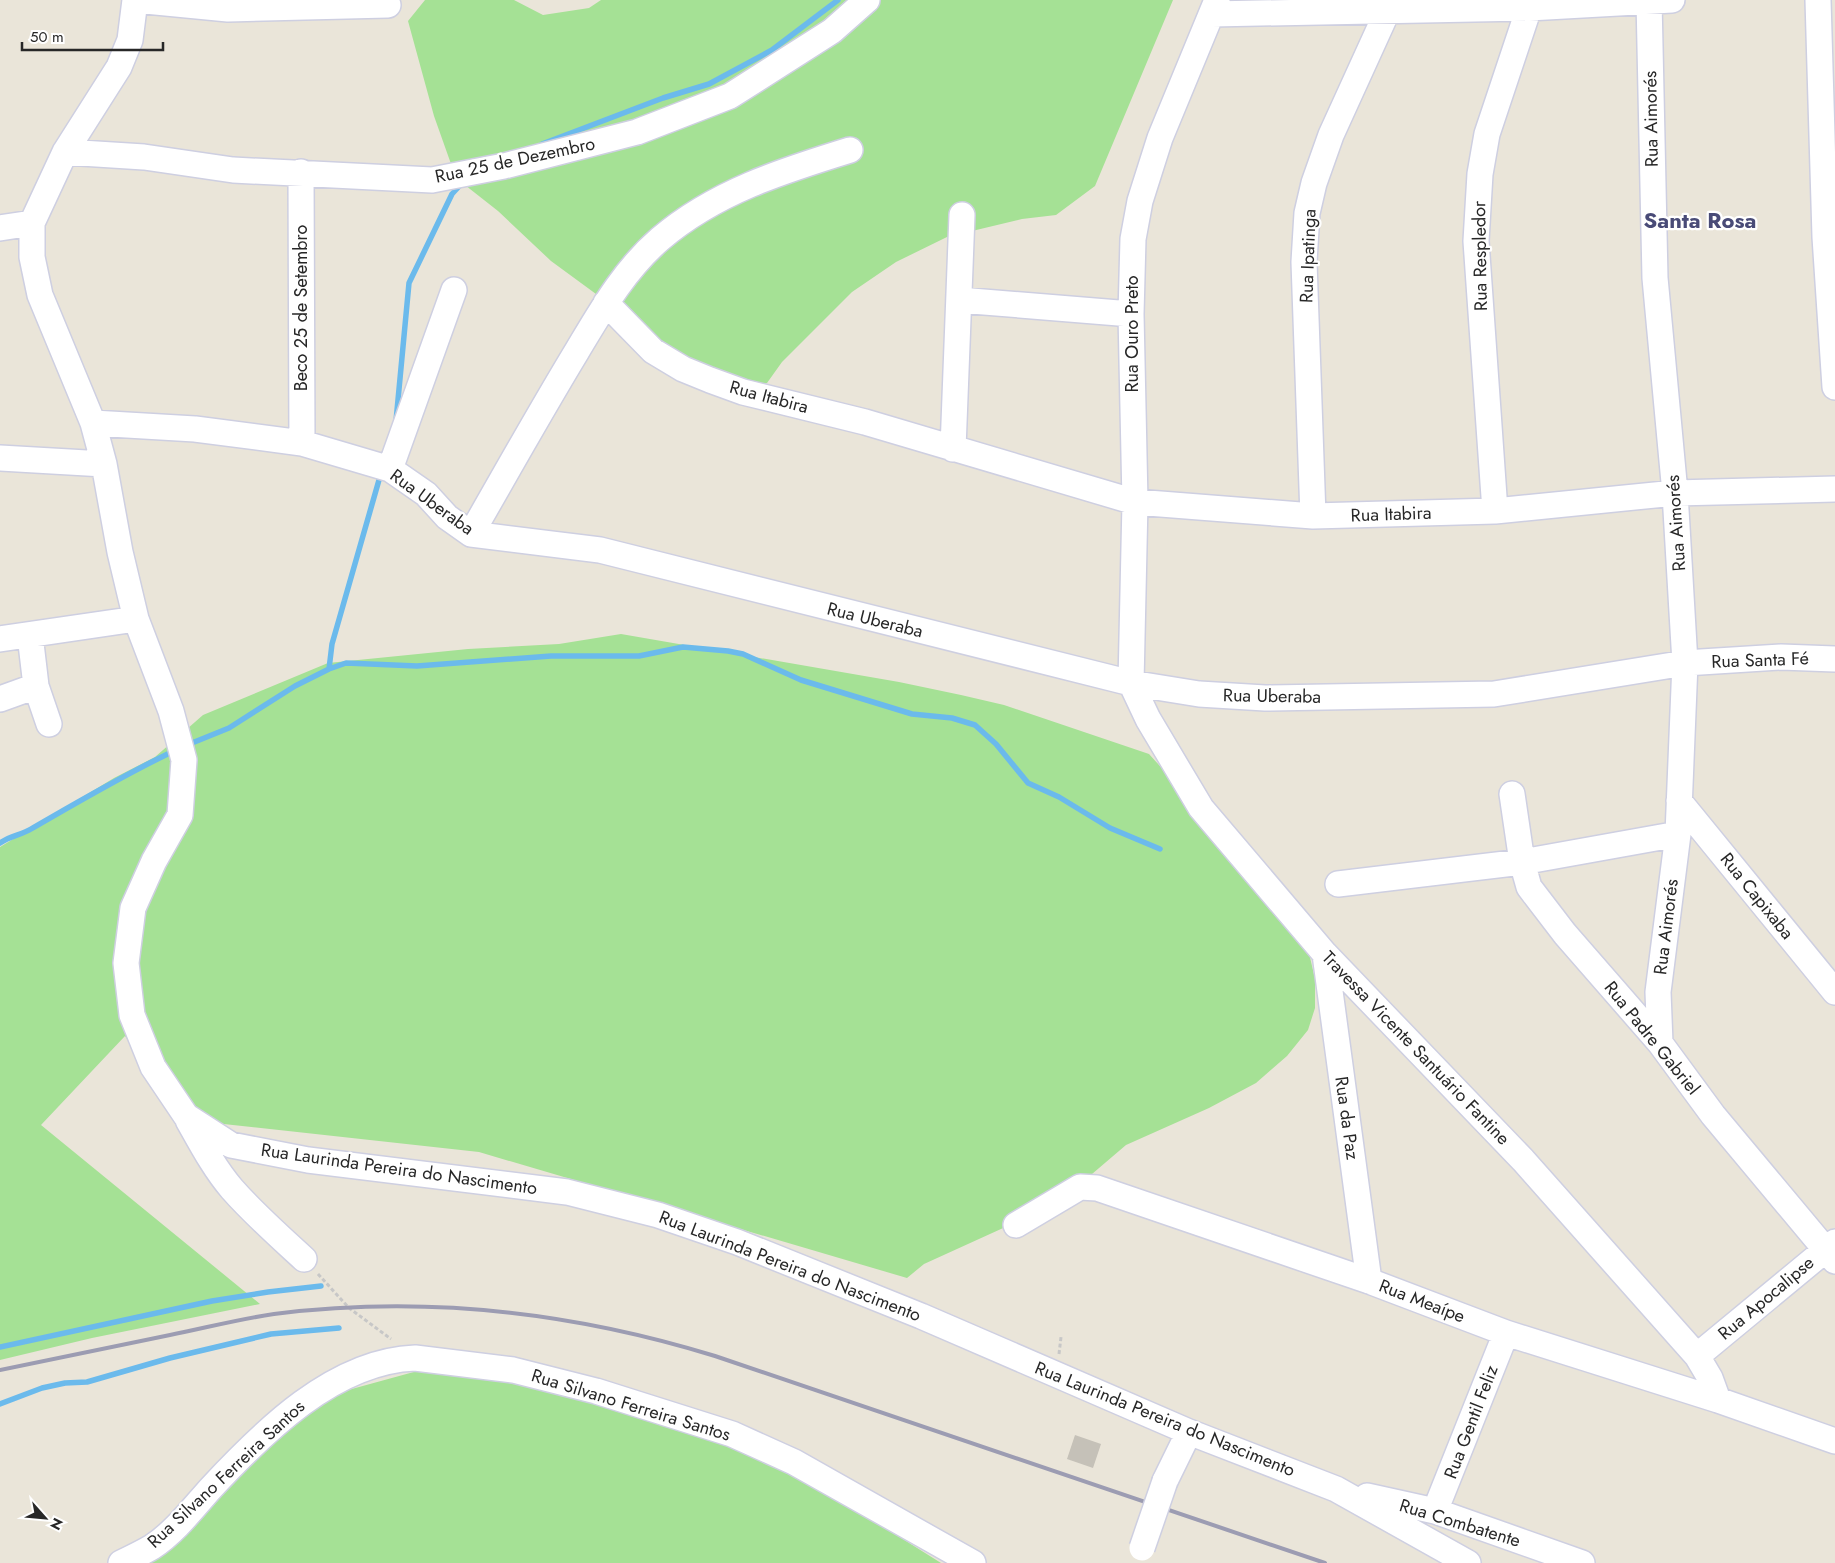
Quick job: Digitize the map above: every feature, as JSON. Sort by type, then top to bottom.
[{"type":"street","points":[[135,0],[228,9],[388,5]]},
{"type":"street","name":"Rua Laurinda Pereira do Nascimento","points":[[135,0],[130,40],[119,67],[65,152],[32,223],[32,257],[40,295],[93,423],[95,464],[120,552],[136,619],[171,711],[184,760],[184,789],[180,815],[154,861],[133,908],[126,963],[132,1015],[153,1067],[186,1116],[231,1145],[308,1160],[567,1192],[658,1215],[737,1242],[921,1316],[1189,1432],[1336,1489],[1468,1563]]},
{"type":"street","name":"Rua 25 de Dezembro","points":[[65,152],[144,157],[233,170],[432,180],[504,166],[637,132],[730,96],[832,31],[867,0]]},
{"type":"street","points":[[1818,0],[1825,236],[1835,387]]},
{"type":"street","points":[[1214,7],[1387,12],[1528,8],[1656,1]]},
{"type":"street","name":"Rua Aimorés","points":[[1656,1],[1655,278],[1675,493],[1684,663],[1678,834],[1658,992],[1660,1043]]},
{"type":"street","name":"Rua Ouro Preto","points":[[1131,683],[1135,502],[1131,314],[1133,239],[1140,201],[1160,138],[1214,7]]},
{"type":"street","name":"Rua Respledor","points":[[1495,511],[1476,241],[1480,174],[1490,125],[1528,8]]},
{"type":"street","name":"Rua Ipatinga","points":[[1313,516],[1304,262],[1307,213],[1314,183],[1331,135],[1387,12]]},
{"type":"street","points":[[470,534],[606,303],[632,266],[660,238],[694,213],[734,190],[792,168],[850,150]]},
{"type":"street","name":"Beco 25 de Setembro","points":[[301,172],[302,443]]},
{"type":"street","points":[[954,449],[962,215]]},
{"type":"street","points":[[0,228],[32,223]]},
{"type":"street","points":[[390,469],[454,290]]},
{"type":"street","points":[[959,300],[1131,314]]},
{"type":"street","name":"Rua Itabira","points":[[606,303],[653,350],[683,369],[710,380],[743,392],[865,422],[1135,502],[1313,516],[1495,511],[1675,493],[1835,489]]},
{"type":"street","name":"Rua Uberaba","points":[[93,423],[195,429],[302,443],[390,469],[426,494],[447,517],[470,534],[600,550],[1131,683],[1200,694],[1265,698],[1494,694],[1684,663]]},
{"type":"street","points":[[0,458],[95,464]]},
{"type":"street","points":[[0,640],[136,619]]},
{"type":"street","points":[[30,635],[36,686],[48,724]]},
{"type":"street","name":"Rua Santa Fé","points":[[1684,663],[1781,657],[1835,659]]},
{"type":"street","name":"Travessa Vicente Santuário Fantine","points":[[1131,683],[1148,719],[1202,808],[1325,954],[1523,1160],[1697,1356],[1710,1378],[1718,1400]]},
{"type":"street","points":[[0,699],[36,686]]},
{"type":"street","name":"Rua Padre Gabriel","points":[[1512,794],[1522,862],[1529,886],[1544,908],[1660,1043],[1712,1115],[1831,1251]]},
{"type":"street","name":"Rua Capixaba","points":[[1679,801],[1832,980]]},
{"type":"street","points":[[1338,884],[1522,862],[1678,834]]},
{"type":"street","name":"Rua da Paz","points":[[1325,954],[1369,1281]]},
{"type":"street","points":[[186,1116],[205,1150],[230,1187],[257,1216],[304,1259]]},
{"type":"street","name":"Rua Meaípe","points":[[1016,1225],[1075,1190],[1092,1187],[1369,1281],[1506,1333],[1718,1400],[1835,1441]]},
{"type":"street","name":"Rua Apocalipse","points":[[1697,1356],[1831,1251]]},
{"type":"street","name":"Rua Gentil Feliz","points":[[1435,1511],[1506,1333]]},
{"type":"street","name":"Rua Silvano Ferreira Santos","points":[[121,1563],[152,1547],[179,1524],[259,1440],[307,1398],[341,1378],[400,1359],[415,1358],[513,1370],[596,1391],[732,1434],[794,1462],[973,1563]]},
{"type":"street","points":[[1139,1556],[1165,1481],[1189,1432]]},
{"type":"street","name":"Rua Combatente","points":[[1336,1489],[1435,1511],[1582,1563]]},
{"type":"path","points":[[304,1259],[349,1308],[415,1358]]},
{"type":"green space","points":[[425,0],[514,0],[543,15],[589,8],[601,0],[1173,0],[1095,186],[1056,215],[1022,219],[947,237],[896,262],[852,292],[782,362],[767,383],[753,386],[727,379],[671,349],[551,261],[498,211],[456,178],[434,116],[408,21]]},
{"type":"green space","points":[[621,634],[899,682],[961,695],[1004,705],[1149,754],[1188,797],[1306,940],[1315,979],[1315,1008],[1308,1030],[1287,1056],[1256,1083],[1209,1108],[1126,1145],[1085,1180],[1023,1219],[924,1264],[907,1278],[479,1152],[196,1121],[166,1094],[125,1036],[41,1125],[260,1304],[92,1338],[0,1360],[0,847],[114,778],[155,757],[203,715],[328,663],[468,649],[559,644]]},
{"type":"green space","points":[[472,1356],[516,1357],[574,1372],[629,1393],[771,1456],[941,1563],[136,1563],[220,1492],[319,1398]]},
{"type":"building","points":[[1075,1435],[1101,1444],[1093,1468],[1067,1459]]},
{"type":"waterway","points":[[542,144],[663,98],[709,84],[772,50],[838,0]]},
{"type":"waterway","points":[[396,421],[409,283],[452,194],[463,182]]},
{"type":"waterway","points":[[329,669],[332,644],[381,473]]},
{"type":"waterway","points":[[187,745],[229,728],[295,686],[329,669],[346,663],[417,666],[551,656],[639,656],[683,647],[728,651],[743,654],[801,680],[912,714],[952,718],[975,725],[996,744],[1028,783],[1059,797],[1110,828],[1160,849]]},
{"type":"waterway","points":[[0,843],[27,831],[174,751]]},
{"type":"waterway","points":[[0,1347],[212,1301],[321,1286]]},
{"type":"waterway","points":[[0,1404],[42,1388],[65,1383],[87,1382],[170,1358],[271,1334],[339,1328]]},
{"type":"railway","points":[[0,1370],[274,1314],[386,1306],[442,1307],[552,1318],[607,1328],[715,1356],[1325,1563]]},
{"type":"district","name":"Santa Rosa","points":[[1700,220]]}]
